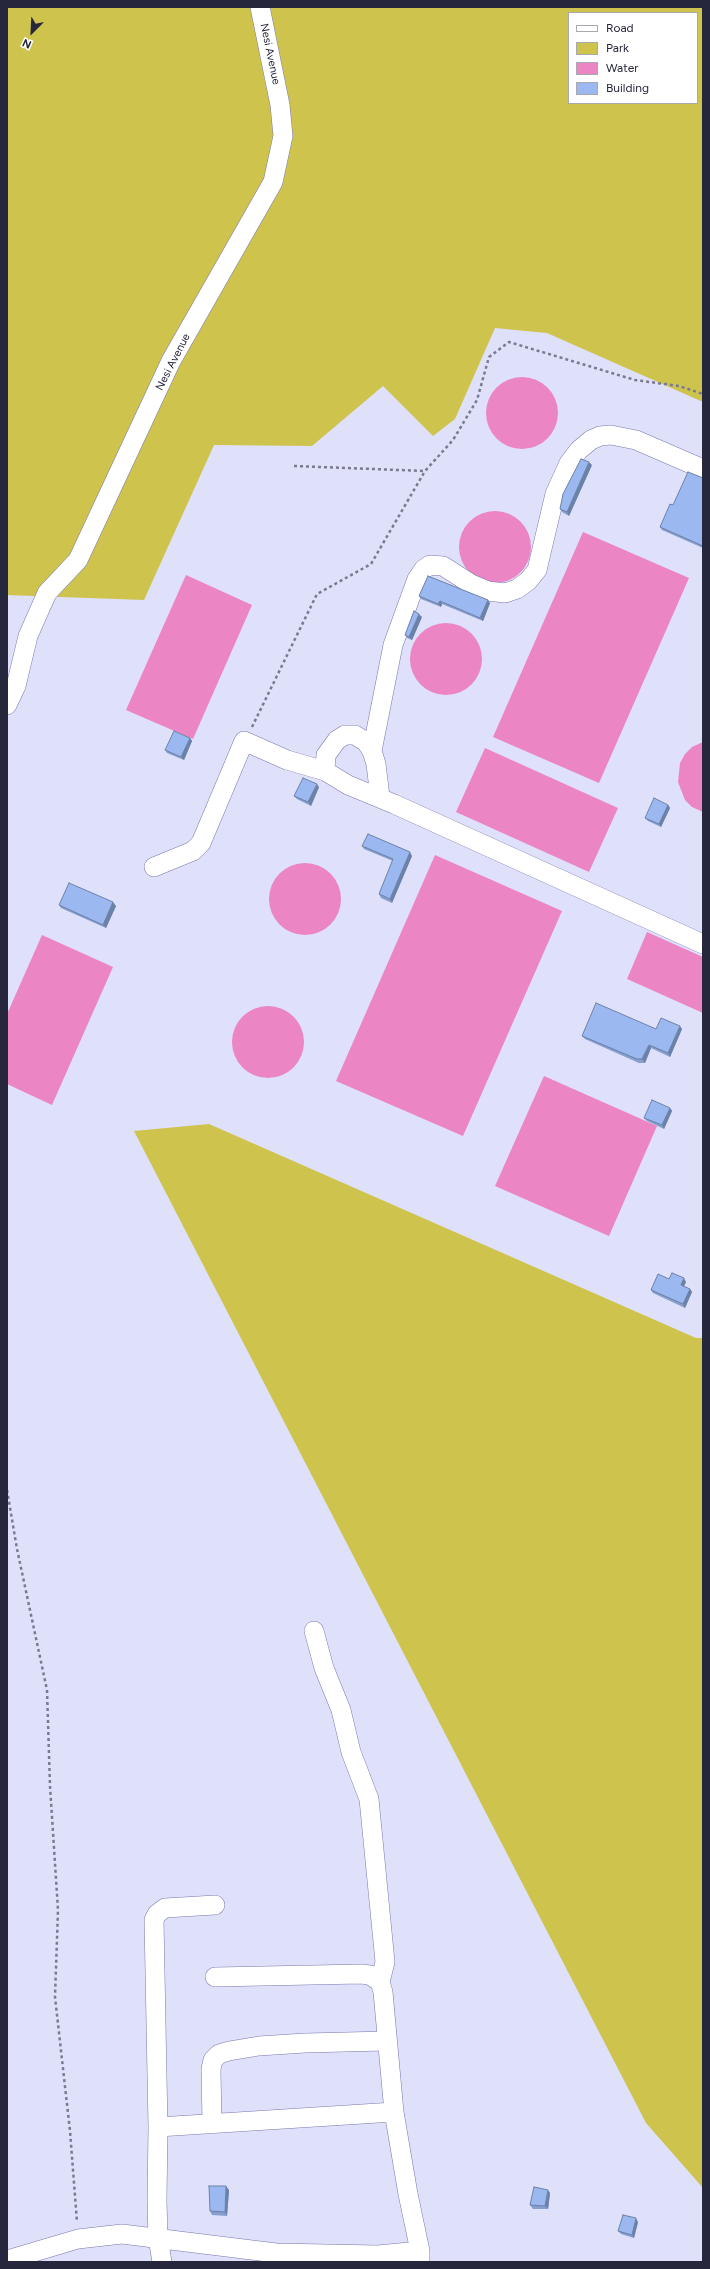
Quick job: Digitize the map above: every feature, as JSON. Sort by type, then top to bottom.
[{"type":"street","name":"Nesi Avenue","points":[[7,704],[16,686],[28,636],[47,593],[78,560],[171,361],[273,182],[283,136],[280,105],[260,7]]},
{"type":"street","points":[[372,751],[393,645],[417,579],[424,569],[430,565],[443,566],[471,584],[488,591],[505,593],[517,589],[528,581],[537,570],[555,494],[569,463],[579,450],[596,438],[611,435],[636,440],[703,469]]},
{"type":"street","points":[[325,771],[326,755],[337,740],[345,735],[355,735],[366,742],[372,751],[376,764],[380,797]]},
{"type":"street","points":[[154,867],[193,851],[201,843],[244,742],[287,760],[325,771],[348,785],[380,797],[703,944]]},
{"type":"street","points":[[314,1632],[324,1668],[341,1710],[351,1752],[369,1799],[385,1962],[380,1982]]},
{"type":"street","points":[[162,2262],[158,2238],[158,2127],[154,1920],[157,1914],[165,1908],[215,1905]]},
{"type":"street","points":[[7,2260],[78,2239],[122,2234],[276,2253],[420,2256],[394,2112],[386,2041],[384,1992],[380,1982],[370,1975],[361,1974],[214,1977]]},
{"type":"street","points":[[212,2124],[211,2069],[213,2060],[219,2054],[251,2048],[305,2042],[386,2041]]},
{"type":"street","points":[[158,2127],[394,2112]]},
{"type":"path","points":[[244,742],[317,594],[371,564],[425,471],[453,440],[477,400],[489,357],[509,342],[635,380],[679,386],[703,394]]},
{"type":"path","points":[[294,466],[425,471]]},
{"type":"path","points":[[7,1490],[17,1549],[47,1690],[50,1786],[58,1910],[55,1997],[70,2131],[78,2239]]},
{"type":"green space","points":[[7,7],[703,7],[703,402],[547,333],[495,328],[455,419],[433,436],[383,386],[312,446],[214,445],[144,600],[7,595]]},
{"type":"green space","points":[[209,1124],[696,1338],[703,1338],[703,2188],[646,2123],[134,1131]]},
{"type":"water","points":[[522,377],[542,383],[552,393],[558,413],[552,433],[542,443],[522,449],[502,443],[492,433],[486,413],[492,393],[502,383]]},
{"type":"water","points":[[495,511],[515,517],[525,527],[531,547],[525,567],[515,577],[495,583],[475,577],[465,567],[459,547],[465,527],[475,517]]},
{"type":"water","points":[[583,532],[689,578],[599,783],[493,737]]},
{"type":"water","points":[[186,575],[252,605],[193,739],[126,710]]},
{"type":"water","points":[[446,623],[466,629],[476,639],[482,659],[476,679],[466,689],[446,695],[426,689],[416,679],[410,659],[416,639],[426,629]]},
{"type":"water","points":[[703,742],[703,812],[692,807],[685,800],[678,782],[680,763],[685,754],[692,747]]},
{"type":"water","points":[[485,748],[618,808],[589,872],[456,812]]},
{"type":"water","points":[[435,855],[562,911],[463,1136],[336,1081]]},
{"type":"water","points":[[305,863],[325,869],[335,879],[341,899],[335,919],[325,929],[305,935],[285,929],[275,919],[269,899],[275,879],[285,869]]},
{"type":"water","points":[[647,932],[703,957],[703,1013],[627,979]]},
{"type":"water","points":[[42,935],[113,967],[52,1105],[7,1084],[7,1014]]},
{"type":"water","points":[[268,1006],[288,1012],[298,1022],[304,1042],[298,1062],[288,1072],[268,1078],[248,1072],[238,1062],[232,1042],[238,1022],[248,1012]]},
{"type":"water","points":[[544,1076],[657,1126],[609,1236],[495,1186]]},
{"type":"building","points":[[581,459],[589,462],[567,512],[560,509],[563,494]]},
{"type":"building","points":[[688,472],[703,478],[703,546],[660,527],[670,504],[673,505]]},
{"type":"building","points":[[428,576],[488,600],[480,618],[440,601],[438,604],[419,596]]},
{"type":"building","points":[[414,611],[419,614],[409,637],[405,635]]},
{"type":"building","points":[[174,731],[190,738],[181,757],[165,750]]},
{"type":"building","points":[[303,778],[317,784],[308,802],[294,796]]},
{"type":"building","points":[[654,798],[668,805],[659,824],[645,818]]},
{"type":"building","points":[[368,834],[410,852],[390,899],[379,894],[393,859],[362,846]]},
{"type":"building","points":[[69,883],[113,902],[103,925],[59,905]]},
{"type":"building","points":[[596,1003],[656,1029],[661,1018],[680,1026],[668,1053],[649,1045],[642,1059],[637,1059],[582,1036]]},
{"type":"building","points":[[652,1100],[670,1108],[662,1125],[644,1118]]},
{"type":"building","points":[[672,1273],[684,1278],[681,1285],[690,1289],[683,1304],[651,1290],[658,1274],[669,1279]]},
{"type":"building","points":[[209,2186],[226,2186],[225,2212],[210,2211]]},
{"type":"building","points":[[534,2187],[548,2190],[545,2206],[530,2205]]},
{"type":"building","points":[[623,2215],[636,2218],[632,2235],[618,2231]]}]
